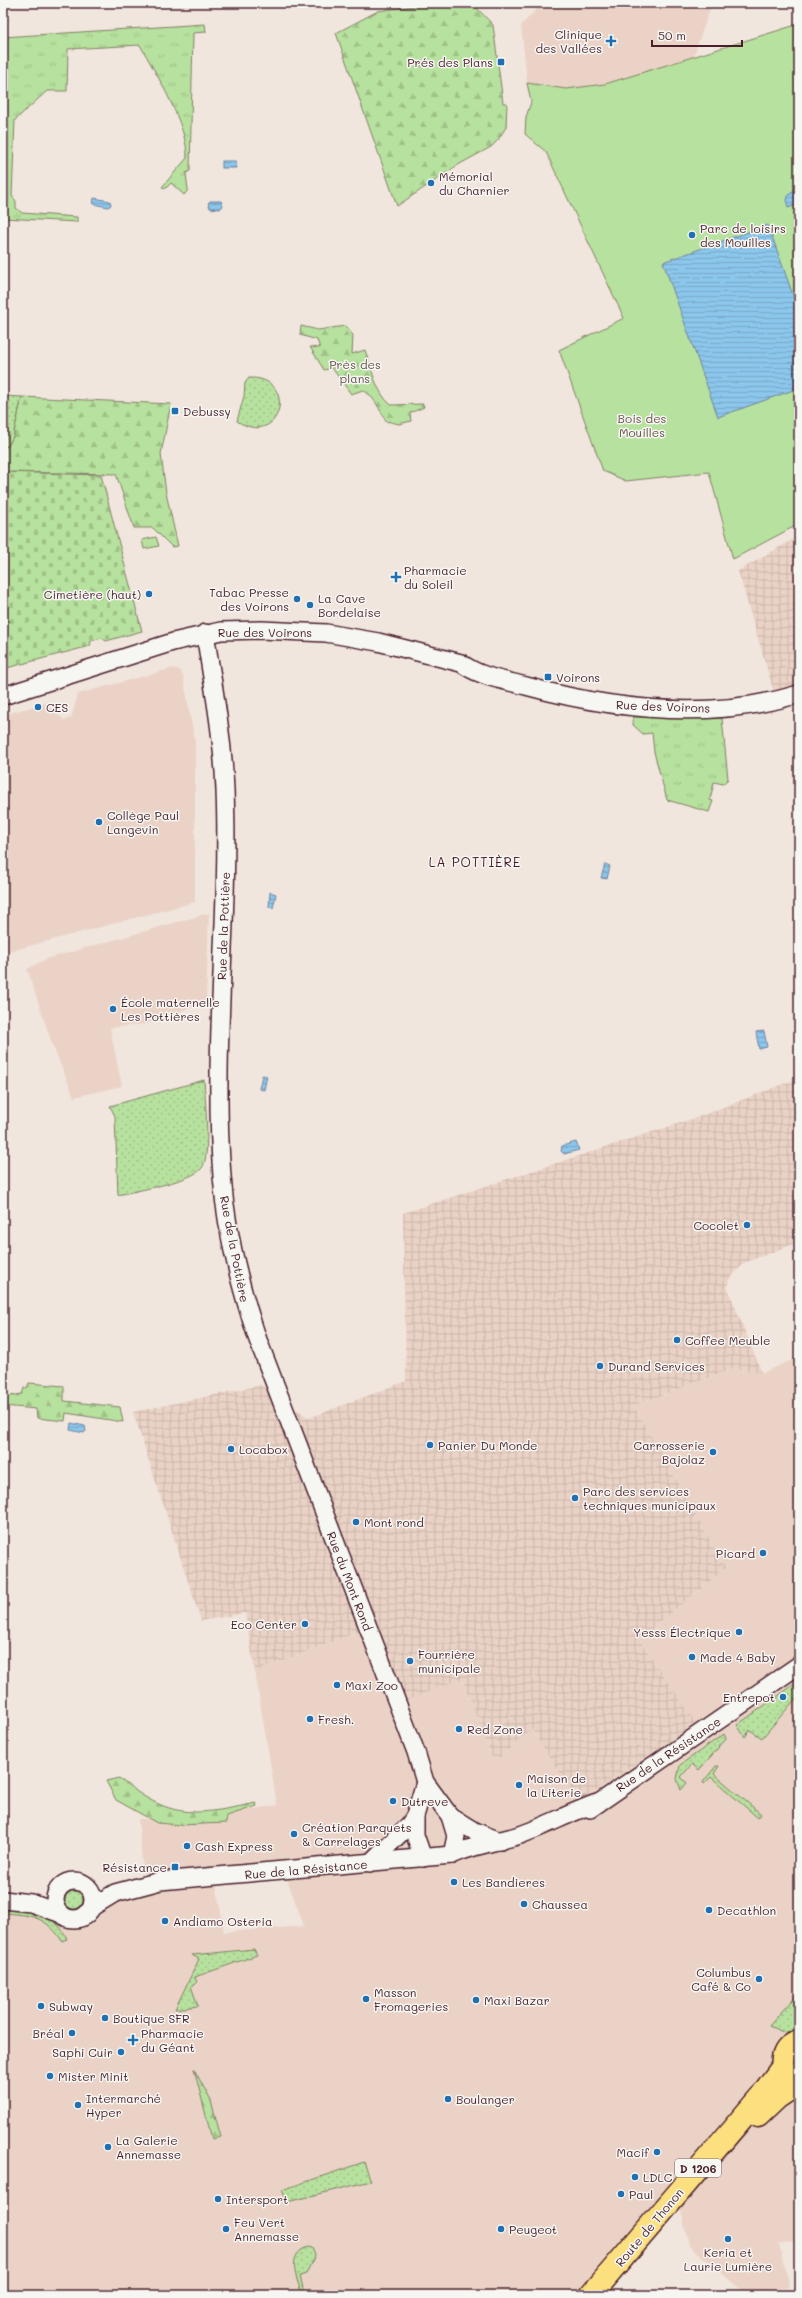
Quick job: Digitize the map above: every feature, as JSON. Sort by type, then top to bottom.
[{"type":"main road","name":"Route de Thonon","points":[[591,2295],[761,2096],[782,2066],[785,2051],[792,2045],[799,2042]]},
{"type":"main road","points":[[782,2066],[787,2075],[799,2082]]},
{"type":"main road","name":"Route de Thonon","points":[[606,2295],[744,2130],[777,2098],[799,2082]]},
{"type":"street","name":"Rue des Voirons","points":[[3,696],[205,634],[240,630],[326,633],[378,642],[461,663],[474,672],[558,695],[631,707],[718,708],[759,703],[799,694]]},
{"type":"street","name":"Rue de la Pottière","points":[[205,634],[219,715],[225,790],[219,1063],[222,1177],[231,1241],[242,1290],[273,1382]]},
{"type":"street","name":"Rue des Voirons","points":[[461,663],[476,661],[568,686],[640,698],[717,698],[753,693],[799,682]]},
{"type":"street","name":"Rue du Mont Rond","points":[[273,1382],[416,1752],[425,1782],[450,1816],[456,1836],[452,1855]]},
{"type":"street","name":"Rue de la Résistance","points":[[452,1855],[465,1860],[470,1859],[532,1842],[569,1824],[597,1802],[799,1665]]},
{"type":"street","points":[[423,1858],[414,1835],[415,1816],[425,1782]]},
{"type":"street","name":"Rue de la Résistance","points":[[90,1888],[138,1880],[160,1881],[452,1855],[467,1848],[500,1841],[537,1828],[597,1802]]},
{"type":"street","points":[[370,1863],[398,1838],[415,1816]]},
{"type":"street","name":"Rue du Mont Rond","points":[[450,1816],[474,1831],[500,1841]]},
{"type":"street","points":[[3,1900],[31,1902],[59,1913],[67,1918],[78,1919],[87,1914],[92,1907],[93,1896],[90,1888],[83,1883],[71,1881],[63,1884],[57,1890],[55,1902],[59,1913]]},
{"type":"street","name":"Rue de la Résistance","points":[[92,1907],[115,1893],[160,1881]]},
{"type":"street","points":[[3,1892],[32,1894],[57,1890]]},
{"type":"shaded area","name":"Clinique des Vallées","points":[[540,3],[712,3],[693,58],[605,84],[566,89],[527,83],[521,25],[535,11]]},
{"type":"shaded area","points":[[799,536],[799,689],[775,696],[738,571]]},
{"type":"shaded area","name":"Collège Paul Langevin","points":[[173,668],[180,670],[183,676],[195,741],[195,902],[3,953],[3,715],[35,706],[36,710],[41,708],[40,705],[45,703],[64,720],[71,718],[78,694]]},
{"type":"shaded area","name":"École maternelle Les Pottières","points":[[209,913],[206,1002],[145,1024],[110,1028],[122,1086],[74,1097],[52,1044],[27,969],[46,959]]},
{"type":"shaded area","points":[[799,1078],[799,1242],[744,1263],[729,1280],[727,1287],[762,1373],[734,1368],[634,1406],[726,1568],[639,1639],[696,1723],[578,1802],[532,1730],[494,1762],[462,1679],[397,1704],[368,1628],[255,1672],[245,1613],[201,1621],[133,1412],[261,1385],[309,1418],[406,1381],[403,1213],[698,1117]]},
{"type":"shaded area","points":[[799,1357],[799,2240],[779,2244],[789,2287],[772,2290],[768,2295],[747,2295],[689,2245],[681,2211],[673,2206],[596,2295],[3,2295],[3,1894],[75,1900],[144,1882],[138,1819],[217,1815],[277,1805],[255,1672],[368,1628],[462,1679],[494,1762],[532,1730],[578,1801],[695,1723],[639,1639],[726,1568],[634,1406],[734,1368],[762,1373]],"holes":[[[284,1871],[304,1926],[224,1932],[215,1876]]]},
{"type":"green space","points":[[434,3],[460,3],[475,6],[493,25],[503,103],[507,103],[506,127],[498,140],[491,147],[458,165],[397,206],[336,33],[378,11]]},
{"type":"green space","points":[[205,24],[206,32],[193,33],[190,171],[186,173],[188,190],[184,195],[171,183],[165,189],[162,187],[187,158],[186,145],[177,116],[170,100],[140,45],[68,49],[67,91],[47,91],[15,120],[12,196],[16,201],[16,208],[22,213],[77,217],[77,222],[3,218],[3,37]]},
{"type":"green space","name":"Parc de loisirs des Mouilles","points":[[799,24],[799,524],[733,559],[709,472],[626,481],[603,471],[559,350],[624,318],[546,152],[525,134],[526,117],[531,102],[527,83],[566,89],[605,84]]},
{"type":"green space","name":"Près des plans","points":[[301,326],[318,330],[345,326],[353,335],[352,354],[365,350],[381,393],[391,405],[423,404],[424,407],[410,413],[411,421],[399,424],[386,421],[371,396],[363,390],[351,394],[332,368],[324,370],[310,347],[320,348],[317,340],[300,335]]},
{"type":"green space","points":[[249,378],[265,380],[275,388],[279,398],[279,410],[274,420],[265,426],[252,427],[237,421],[244,396],[245,383]]},
{"type":"green space","points":[[3,396],[22,397],[13,437],[8,446],[3,448]]},
{"type":"green space","points":[[22,397],[171,404],[161,454],[166,493],[178,546],[172,547],[153,528],[134,528],[116,474],[3,472],[3,448],[8,446],[13,437]]},
{"type":"green space","points":[[3,472],[101,475],[142,631],[106,641],[102,638],[91,641],[90,646],[3,669]]},
{"type":"green space","points":[[156,537],[159,546],[144,549],[142,540]]},
{"type":"green space","points":[[633,717],[722,718],[728,779],[723,784],[714,782],[710,800],[713,801],[709,812],[667,800],[654,752],[652,733],[643,734],[633,725]]},
{"type":"green space","points":[[204,1080],[207,1140],[205,1162],[202,1168],[197,1173],[176,1181],[118,1195],[115,1116],[110,1106]]},
{"type":"green space","points":[[29,1383],[64,1386],[64,1401],[120,1407],[123,1422],[66,1413],[65,1421],[37,1418],[36,1409],[3,1406],[3,1394],[10,1396],[22,1394],[24,1388],[27,1388]]},
{"type":"green space","points":[[799,1681],[799,1695],[762,1738],[750,1730],[745,1737],[737,1725]]},
{"type":"green space","points":[[724,1734],[726,1739],[699,1770],[692,1764],[681,1777],[687,1783],[681,1790],[677,1779],[680,1765]]},
{"type":"green space","points":[[716,1766],[719,1766],[714,1774],[761,1814],[758,1818],[711,1777],[704,1784],[703,1782]]},
{"type":"green space","points":[[119,1778],[137,1792],[169,1808],[199,1812],[256,1803],[257,1806],[227,1816],[226,1823],[180,1825],[157,1823],[116,1800],[106,1781]]},
{"type":"green space","points":[[70,1891],[78,1891],[83,1896],[81,1907],[78,1909],[70,1909],[65,1904],[65,1896]]},
{"type":"green space","points":[[3,1906],[22,1908],[49,1918],[63,1931],[67,1939],[62,1941],[50,1926],[37,1918],[3,1913]]},
{"type":"green space","points":[[254,1949],[257,1955],[195,1977],[197,1983],[191,1986],[198,2006],[175,2009],[199,1959],[192,1955]]},
{"type":"green space","points":[[799,1992],[799,2030],[785,2033],[769,2026]]},
{"type":"green space","points":[[799,2051],[799,2072],[793,2068],[794,2053]]},
{"type":"green space","points":[[194,2069],[211,2101],[221,2137],[212,2139]]},
{"type":"green space","points":[[364,2162],[371,2181],[287,2202],[282,2190]]},
{"type":"green space","points":[[308,2247],[312,2248],[315,2255],[306,2274],[300,2276],[304,2292],[310,2291],[313,2295],[302,2295],[294,2268],[297,2255],[301,2250]]},
{"type":"water","points":[[222,161],[236,161],[236,168],[222,168]]},
{"type":"water","points":[[799,189],[799,204],[788,208],[787,201],[790,193]]},
{"type":"water","points":[[94,198],[110,201],[111,205],[108,207],[93,204]]},
{"type":"water","points":[[210,201],[221,201],[223,206],[220,209],[210,208],[208,203]]},
{"type":"water","points":[[768,225],[799,312],[799,388],[718,417],[663,262]]},
{"type":"water","points":[[605,864],[610,866],[607,879],[601,878]]},
{"type":"water","points":[[270,892],[276,894],[273,908],[269,907]]},
{"type":"water","points":[[764,1031],[767,1047],[759,1049],[756,1032]]},
{"type":"water","points":[[262,1075],[267,1076],[264,1090],[259,1089]]},
{"type":"water","points":[[576,1142],[579,1150],[564,1154],[561,1151],[562,1146]]},
{"type":"water","points":[[71,1423],[85,1426],[86,1431],[84,1433],[70,1430]]},
{"type":"place","name":"Clinique des Vallées","points":[[611,41]]},
{"type":"place","name":"Prés des Plans","points":[[501,62]]},
{"type":"place","name":"Mémorial du Charnier","points":[[431,183]]},
{"type":"place","name":"Parc de loisirs des Mouilles","points":[[692,235]]},
{"type":"place","name":"Debussy","points":[[175,411]]},
{"type":"place","name":"Pharmacie du Soleil","points":[[396,577]]},
{"type":"place","name":"Cimetière (haut)","points":[[149,594]]},
{"type":"place","name":"Tabac Presse des Voirons","points":[[297,599]]},
{"type":"place","name":"La Cave Bordelaise","points":[[310,605]]},
{"type":"place","name":"Voirons","points":[[548,677]]},
{"type":"place","name":"CES","points":[[38,707]]},
{"type":"place","name":"Collège Paul Langevin","points":[[99,822]]},
{"type":"place","name":"École maternelle Les Pottières","points":[[113,1009]]},
{"type":"place","name":"Cocolet","points":[[747,1225]]},
{"type":"place","name":"Coffee Meuble","points":[[677,1340]]},
{"type":"place","name":"Durand Services","points":[[600,1366]]},
{"type":"place","name":"Panier Du Monde","points":[[430,1445]]},
{"type":"place","name":"Locabox","points":[[231,1449]]},
{"type":"place","name":"Carrosserie Bajolaz","points":[[713,1452]]},
{"type":"place","name":"Parc des services techniques municipaux","points":[[575,1498]]},
{"type":"place","name":"Mont rond","points":[[356,1522]]},
{"type":"place","name":"Picard","points":[[763,1553]]},
{"type":"place","name":"Eco Center","points":[[305,1624]]},
{"type":"place","name":"Yesss Électrique","points":[[739,1632]]},
{"type":"place","name":"Made 4 Baby","points":[[692,1657]]},
{"type":"place","name":"Fourrière municipale","points":[[410,1661]]},
{"type":"place","name":"Maxi Zoo","points":[[337,1685]]},
{"type":"place","name":"Entrepot","points":[[783,1697]]},
{"type":"place","name":"Fresh.","points":[[310,1719]]},
{"type":"place","name":"Red Zone","points":[[459,1729]]},
{"type":"place","name":"Maison de la Literie","points":[[519,1785]]},
{"type":"place","name":"Dutreve","points":[[393,1801]]},
{"type":"place","name":"Création Parquets & Carrelages","points":[[294,1834]]},
{"type":"place","name":"Cash Express","points":[[187,1846]]},
{"type":"place","name":"Résistance","points":[[175,1867]]},
{"type":"place","name":"Les Bandieres","points":[[454,1882]]},
{"type":"place","name":"Chaussea","points":[[524,1904]]},
{"type":"place","name":"Decathlon","points":[[709,1910]]},
{"type":"place","name":"Andiamo Osteria","points":[[165,1921]]},
{"type":"place","name":"Columbus Café & Co","points":[[759,1979]]},
{"type":"place","name":"Masson Fromageries","points":[[366,1999]]},
{"type":"place","name":"Maxi Bazar","points":[[476,2000]]},
{"type":"place","name":"Subway","points":[[41,2006]]},
{"type":"place","name":"Boutique SFR","points":[[105,2018]]},
{"type":"place","name":"Bréal","points":[[72,2033]]},
{"type":"place","name":"Pharmacie du Géant","points":[[133,2040]]},
{"type":"place","name":"Saphi Cuir","points":[[121,2052]]},
{"type":"place","name":"Mister Minit","points":[[50,2076]]},
{"type":"place","name":"Boulanger","points":[[448,2099]]},
{"type":"place","name":"Intermarché Hyper","points":[[78,2105]]},
{"type":"place","name":"La Galerie Annemasse","points":[[108,2147]]},
{"type":"place","name":"Macif","points":[[657,2152]]},
{"type":"place","name":"LDLC","points":[[635,2177]]},
{"type":"place","name":"Paul","points":[[621,2194]]},
{"type":"place","name":"Intersport","points":[[218,2199]]},
{"type":"place","name":"Feu Vert Annemasse","points":[[226,2229]]},
{"type":"place","name":"Peugeot","points":[[501,2229]]},
{"type":"place","name":"Keria et Laurie Lumière","points":[[728,2239]]},
{"type":"district","name":"LA POTTIÈRE","points":[[475,861]]},
{"type":"park label","name":"Bois des Mouilles","points":[[642,425]]}]
